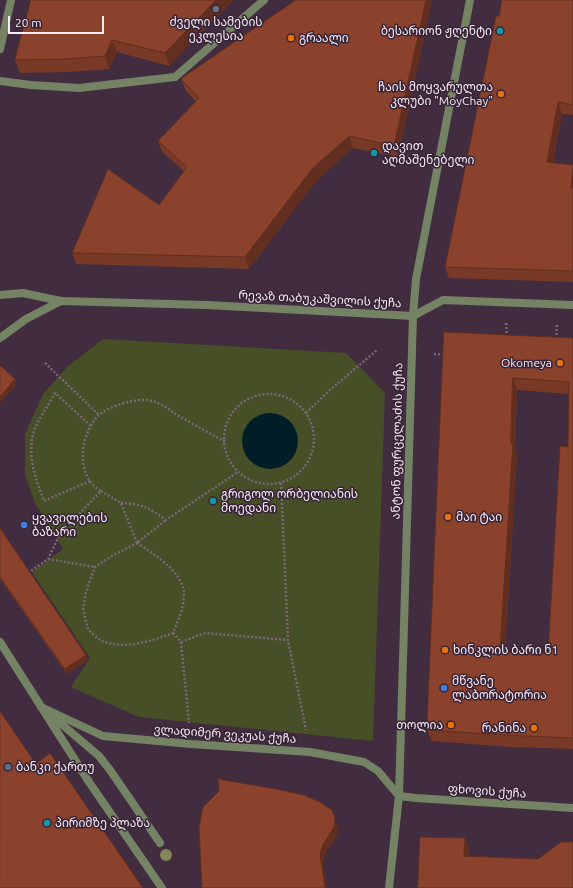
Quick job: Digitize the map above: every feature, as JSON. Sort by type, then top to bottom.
[{"type":"street","points":[[0,49],[11,0]]},
{"type":"street","points":[[0,81],[31,85],[79,88],[176,77],[264,0]]},
{"type":"street","name":"ანტონ ფურცელაძის ქუჩა","points":[[390,888],[399,796],[412,316],[416,279],[470,0]]},
{"type":"street","name":"რევაზ თაბუკაშვილის ქუჩა","points":[[0,295],[23,294],[61,301],[207,306],[412,316],[443,300],[573,305]]},
{"type":"street","name":"რევაზ თაბუკაშვილის ქუჩა","points":[[0,338],[26,319],[61,301]]},
{"type":"street","points":[[0,642],[94,788],[162,888]]},
{"type":"street","points":[[41,707],[98,756],[110,770],[160,843]]},
{"type":"street","name":"ვლადიმერ ვეკუას ქუჩა","points":[[41,707],[103,736],[310,752],[364,762],[378,770],[399,796]]},
{"type":"street","name":"ფხოვის ქუჩა","points":[[399,796],[573,808]]},
{"type":"path","points":[[501,340],[508,340],[506,318]]},
{"type":"path","points":[[556,342],[557,320]]},
{"type":"path","points":[[434,354],[445,354],[445,349]]},
{"type":"path","points":[[306,413],[330,390],[377,350]]},
{"type":"path","points":[[45,363],[99,415]]},
{"type":"path","points":[[90,481],[44,501],[32,466],[32,443],[36,427],[55,393],[91,426]]},
{"type":"path","points":[[269,394],[283,397],[296,403],[306,413],[312,426],[314,440],[312,454],[305,467],[294,477],[281,483],[269,484],[258,483],[247,479],[238,472],[227,456],[224,442],[226,427],[232,414],[242,404],[255,397],[269,394]]},
{"type":"path","points":[[166,520],[146,507],[137,504],[121,503],[100,491],[90,481],[83,466],[83,444],[91,426],[99,415],[115,406],[134,400],[147,400],[162,404],[179,416],[224,442]]},
{"type":"path","points":[[121,503],[137,543],[158,556],[172,570],[181,582],[184,594],[180,616],[173,633],[150,641],[126,645],[100,640],[88,630],[83,609],[86,592],[95,568],[112,556],[137,543],[166,520],[238,472]]},
{"type":"path","points":[[281,483],[288,640],[310,752]]},
{"type":"path","points":[[25,576],[48,559],[60,534],[100,491]]},
{"type":"path","points":[[48,559],[95,568]]},
{"type":"path","points":[[181,642],[205,632],[288,640]]},
{"type":"path","points":[[173,633],[181,642],[191,744]]},
{"type":"green space","points":[[103,339],[346,353],[385,393],[373,741],[139,717],[71,687],[90,658],[32,572],[63,549],[34,501],[25,474],[25,434],[43,394],[67,367]]},
{"type":"water","points":[[270,413],[281,415],[290,421],[296,430],[298,441],[296,452],[290,461],[281,467],[270,469],[259,467],[250,461],[244,452],[242,441],[244,430],[250,421],[259,415]]},
{"type":"building","points":[[31,0],[216,0],[165,53],[112,40],[105,56],[65,59],[15,60]]},
{"type":"building","points":[[296,0],[426,0],[394,146],[349,136],[312,169],[245,257],[72,253],[108,169],[159,205],[187,167],[158,141],[199,98],[181,79]]},
{"type":"building","points":[[502,0],[573,0],[573,105],[558,102],[547,162],[573,165],[571,188],[573,188],[573,271],[445,267],[496,16],[499,16]]},
{"type":"building","points":[[444,332],[573,338],[573,738],[427,730]],"holes":[[[513,378],[569,382],[568,447],[560,446],[548,654],[500,652],[513,443],[511,443]]]},
{"type":"building","points":[[0,365],[15,379],[0,397]]},
{"type":"building","points":[[0,528],[86,655],[65,669],[0,577]]},
{"type":"building","name":"პირიმზე პლაზა","points":[[0,711],[36,764],[50,753],[143,888],[0,888]]},
{"type":"building","points":[[218,779],[304,795],[320,802],[332,810],[335,823],[320,854],[325,888],[202,888],[199,828],[203,807],[219,791]]},
{"type":"building","points":[[420,837],[465,838],[464,856],[538,859],[561,842],[573,842],[573,888],[418,888]]},
{"type":"place","name":"ძველი სამების ეკლესია","points":[[216,9]]},
{"type":"place","name":"ბესარიონ ჟღენტი","points":[[500,31]]},
{"type":"place","name":"გრაალი","points":[[291,38]]},
{"type":"place","name":"ჩაის მოყვარულთა კლუბი \"MoyChay\"","points":[[501,94]]},
{"type":"place","name":"დავით აღმაშენებელი","points":[[374,153]]},
{"type":"place","name":"Okomeya","points":[[560,363]]},
{"type":"place","name":"გრიგოლ ორბელიანის მოედანი","points":[[213,501]]},
{"type":"place","name":"მაი ტაი","points":[[448,517]]},
{"type":"place","name":"ყვავილების ბაზარი","points":[[24,525]]},
{"type":"place","name":"ხინკლის ბარი ნ1","points":[[445,650]]},
{"type":"place","name":"მწვანე ლაბორატორია","points":[[444,688]]},
{"type":"place","name":"თოლია","points":[[451,725]]},
{"type":"place","name":"რანინა","points":[[534,728]]},
{"type":"place","name":"ბანკი ქართუ","points":[[8,767]]},
{"type":"place","name":"პირიმზე პლაზა","points":[[47,823]]}]
